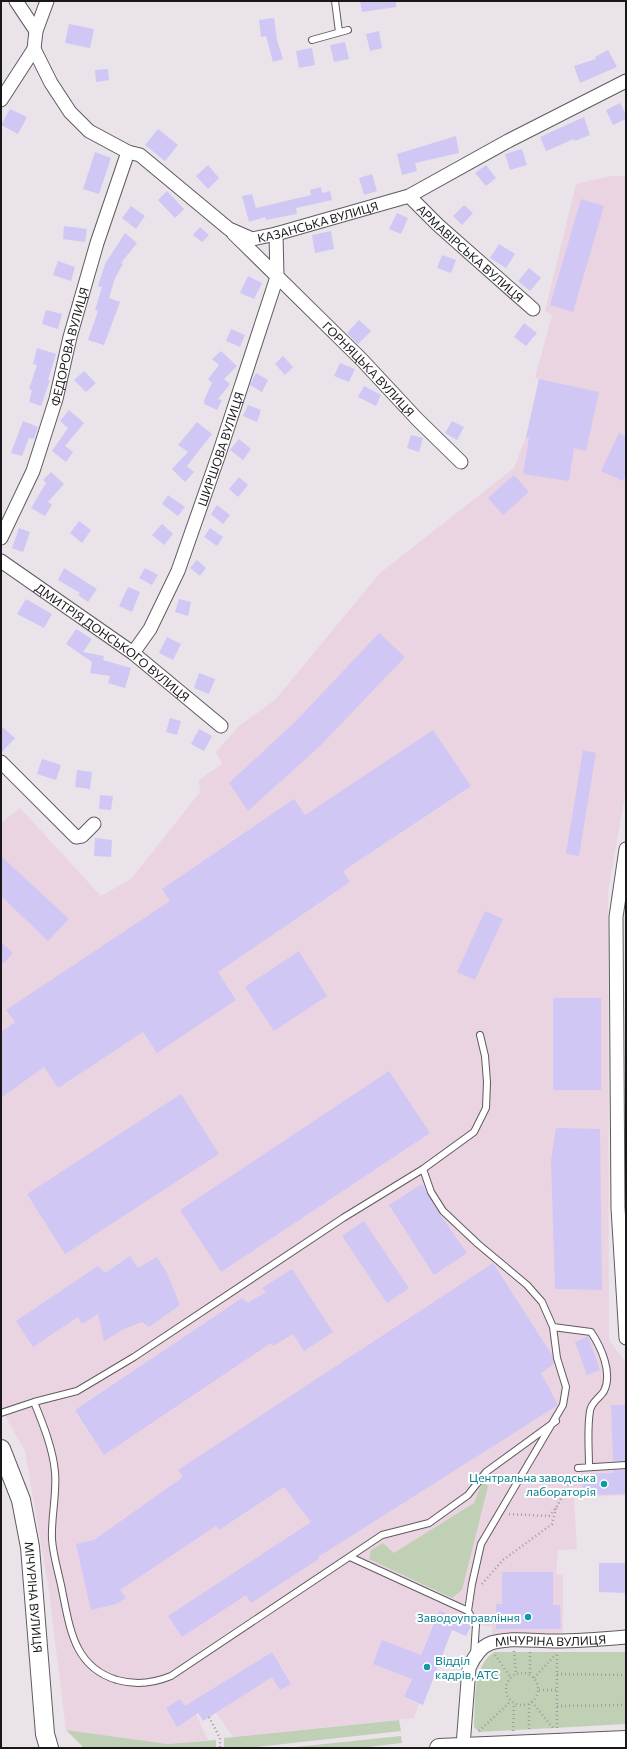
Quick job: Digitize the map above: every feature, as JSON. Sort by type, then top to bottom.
[{"type":"street","points":[[16,1],[36,31]]},
{"type":"street","points":[[1,100],[34,49],[36,31],[47,1]]},
{"type":"street","name":"КАЗАНСЬКА ВУЛИЦЯ","points":[[34,49],[51,83],[70,112],[89,131],[128,152],[140,155],[229,229],[252,239],[276,234],[410,196],[508,141],[626,81]]},
{"type":"street","name":"ФЕДОРОВА ВУЛИЦЯ","points":[[1,538],[33,471],[56,399],[70,337],[97,243],[128,152]]},
{"type":"street","name":"АРМАВІРСЬКА ВУЛИЦЯ","points":[[410,196],[438,225],[533,309]]},
{"type":"street","name":"ГОРНЯЦЬКА ВУЛИЦЯ","points":[[229,229],[276,277],[362,360],[417,419],[461,462]]},
{"type":"street","name":"ШИРШОВА ВУЛИЦЯ","points":[[133,654],[150,629],[178,571],[219,454],[276,277],[276,234]]},
{"type":"street","name":"ДМИТРІЯ ДОНСЬКОГО ВУЛИЦЯ","points":[[1,561],[133,654],[221,726]]},
{"type":"street","points":[[1,762],[76,837],[82,836],[94,824]]},
{"type":"street","points":[[626,849],[616,917],[622,1152],[618,1208],[626,1338]]},
{"type":"street","name":"МІЧУРІНА ВУЛИЦЯ","points":[[1,1449],[21,1500],[30,1546],[46,1743]]},
{"type":"street","name":"МІЧУРІНА ВУЛИЦЯ","points":[[474,1657],[491,1643],[530,1641],[556,1647],[626,1638]]},
{"type":"street","points":[[469,1746],[470,1668],[474,1657]]},
{"type":"street","points":[[439,1748],[520,1743],[585,1745],[626,1740]]},
{"type":"lane","points":[[335,1],[338,32]]},
{"type":"lane","points":[[312,40],[348,30]]},
{"type":"lane","points":[[1,1413],[34,1402],[76,1391],[134,1357],[343,1218],[423,1169],[474,1132],[486,1108],[487,1082],[485,1056],[480,1035]]},
{"type":"lane","points":[[423,1169],[431,1192],[443,1211],[478,1244],[527,1285],[542,1302],[553,1327],[557,1358],[566,1387],[563,1405],[556,1421],[481,1544],[468,1610],[476,1625],[474,1657]]},
{"type":"lane","points":[[553,1327],[591,1332],[602,1350],[607,1372],[607,1383],[604,1392],[596,1399],[590,1409],[589,1467]]},
{"type":"lane","points":[[34,1402],[43,1424],[55,1472],[52,1542],[68,1618],[77,1647],[87,1663],[97,1672],[125,1682],[156,1682],[171,1676],[382,1535],[429,1523],[468,1495],[486,1472],[556,1421]]},
{"type":"lane","points":[[578,1468],[626,1465]]},
{"type":"lane","points":[[350,1557],[468,1610]]},
{"type":"path","points":[[501,1513],[544,1517],[549,1516],[556,1508],[578,1468]]},
{"type":"path","points":[[470,1598],[503,1560],[552,1524],[556,1508]]},
{"type":"path","points":[[513,1641],[516,1675]]},
{"type":"path","points":[[530,1641],[530,1676]]},
{"type":"path","points":[[491,1643],[494,1652],[512,1678]]},
{"type":"path","points":[[532,1702],[557,1732],[556,1647]]},
{"type":"path","points":[[534,1678],[556,1647]]},
{"type":"path","points":[[525,1674],[534,1678],[539,1690],[536,1698],[529,1704],[514,1704],[507,1694],[506,1687],[516,1675],[525,1674]]},
{"type":"path","points":[[557,1674],[626,1675]]},
{"type":"path","points":[[539,1690],[557,1690]]},
{"type":"path","points":[[469,1746],[479,1732],[511,1701]]},
{"type":"path","points":[[514,1704],[520,1743]]},
{"type":"path","points":[[520,1743],[529,1704]]},
{"type":"path","points":[[557,1706],[626,1705]]},
{"type":"path","points":[[209,1717],[220,1738],[220,1748]]},
{"type":"shaded area","points":[[610,176],[626,176],[626,790],[608,891],[609,1340],[626,1363],[626,1495],[574,1498],[577,1549],[558,1550],[556,1574],[563,1575],[563,1636],[492,1636],[492,1627],[473,1624],[438,1610],[404,1698],[419,1704],[414,1718],[233,1737],[211,1705],[196,1714],[208,1740],[168,1744],[66,1730],[48,1584],[25,1451],[1,1409],[1,823],[20,808],[101,896],[131,879],[200,792],[199,780],[222,764],[216,752],[238,727],[275,700],[380,573],[514,468],[526,437],[539,379],[535,378],[552,315],[545,311],[576,184]]},
{"type":"green space","points":[[484,1482],[488,1486],[462,1590],[452,1598],[369,1559],[371,1550],[383,1543],[394,1553],[474,1503],[482,1483]]},
{"type":"green space","points":[[494,1652],[626,1652],[626,1724],[479,1732],[474,1727],[476,1686],[481,1667]]},
{"type":"green space","points":[[399,1720],[401,1731],[248,1748],[224,1748],[224,1738]]},
{"type":"green space","points":[[66,1730],[168,1744],[216,1740],[216,1748],[84,1748]]},
{"type":"green space","points":[[401,1736],[402,1743],[360,1748],[286,1748]]},
{"type":"building","points":[[360,1],[396,1],[396,7],[362,12]]},
{"type":"building","points":[[274,18],[277,40],[283,59],[273,62],[266,36],[261,37],[259,20]]},
{"type":"building","points":[[69,24],[94,29],[90,48],[65,43]]},
{"type":"building","points":[[379,31],[382,48],[370,51],[366,34]]},
{"type":"building","points":[[345,42],[349,59],[334,62],[330,45]]},
{"type":"building","points":[[312,48],[315,65],[299,68],[296,51]]},
{"type":"building","points":[[608,50],[617,67],[580,83],[574,66],[596,59],[595,57]]},
{"type":"building","points":[[108,69],[109,80],[96,82],[95,70]]},
{"type":"building","points":[[620,103],[626,114],[626,119],[613,125],[606,110]]},
{"type":"building","points":[[10,109],[27,117],[18,134],[1,125]]},
{"type":"building","points":[[584,117],[590,135],[575,141],[574,139],[546,151],[540,137]]},
{"type":"building","points":[[158,129],[178,145],[165,161],[145,145]]},
{"type":"building","points":[[456,136],[459,153],[415,163],[417,171],[402,175],[397,154]]},
{"type":"building","points":[[522,149],[527,165],[510,170],[505,154]]},
{"type":"building","points":[[95,152],[111,158],[99,194],[83,189]]},
{"type":"building","points":[[208,165],[219,178],[208,189],[196,176]]},
{"type":"building","points":[[486,165],[496,178],[486,186],[475,173]]},
{"type":"building","points":[[372,174],[377,191],[364,195],[359,178]]},
{"type":"building","points":[[321,187],[322,193],[330,191],[332,200],[296,208],[297,214],[266,220],[265,217],[249,222],[242,196],[252,194],[256,208],[311,195],[310,190]]},
{"type":"building","points":[[167,191],[184,209],[175,218],[158,200]]},
{"type":"building","points":[[581,199],[604,206],[573,312],[550,305]]},
{"type":"building","points":[[464,205],[473,213],[462,225],[453,216]]},
{"type":"building","points":[[131,206],[145,216],[136,229],[122,218]]},
{"type":"building","points":[[397,213],[408,218],[401,234],[389,229]]},
{"type":"building","points":[[64,226],[87,229],[85,242],[63,239]]},
{"type":"building","points":[[200,227],[209,235],[202,242],[193,235]]},
{"type":"building","points":[[331,231],[334,249],[315,253],[312,235]]},
{"type":"building","points":[[125,233],[137,243],[121,263],[123,264],[115,278],[109,298],[120,302],[104,345],[88,340],[98,311],[95,310],[102,287],[98,286],[105,264]]},
{"type":"building","points":[[499,244],[515,254],[506,268],[490,258]]},
{"type":"building","points":[[442,255],[456,260],[451,273],[437,268]]},
{"type":"building","points":[[58,261],[75,267],[71,281],[53,275]]},
{"type":"building","points":[[529,268],[541,278],[530,291],[518,281]]},
{"type":"building","points":[[248,276],[262,283],[254,299],[240,293]]},
{"type":"building","points":[[46,310],[62,314],[58,329],[42,324]]},
{"type":"building","points":[[359,320],[371,331],[358,344],[347,333]]},
{"type":"building","points":[[524,323],[537,333],[526,346],[514,337]]},
{"type":"building","points":[[231,329],[245,335],[240,347],[226,341]]},
{"type":"building","points":[[37,348],[56,354],[48,380],[50,380],[41,406],[29,402],[32,390],[29,389],[37,365],[33,364]]},
{"type":"building","points":[[221,351],[237,366],[224,379],[230,384],[218,399],[222,400],[217,410],[204,404],[204,400],[212,383],[208,379],[219,365],[212,359]]},
{"type":"building","points":[[283,356],[293,367],[285,375],[275,364]]},
{"type":"building","points":[[340,363],[355,369],[349,382],[334,376]]},
{"type":"building","points":[[84,371],[96,383],[86,392],[74,380]]},
{"type":"building","points":[[256,373],[268,380],[262,392],[250,385]]},
{"type":"building","points":[[539,379],[599,392],[586,451],[574,448],[569,481],[523,474],[529,438],[526,437]]},
{"type":"building","points":[[364,386],[381,395],[376,406],[358,397]]},
{"type":"building","points":[[248,405],[261,410],[257,422],[243,416]]},
{"type":"building","points":[[69,410],[84,423],[65,446],[73,452],[66,462],[52,451],[68,428],[60,421]]},
{"type":"building","points":[[23,421],[38,427],[34,439],[29,438],[22,456],[11,453]]},
{"type":"building","points":[[452,421],[464,427],[457,440],[445,433]]},
{"type":"building","points":[[197,422],[212,434],[187,466],[194,472],[185,482],[172,469],[188,452],[178,445]]},
{"type":"building","points":[[619,433],[626,437],[626,474],[623,481],[601,471]]},
{"type":"building","points":[[411,435],[423,438],[419,452],[407,448]]},
{"type":"building","points":[[239,439],[251,449],[243,460],[230,450]]},
{"type":"building","points":[[51,472],[64,484],[48,502],[52,505],[45,516],[31,508],[46,483],[43,480]]},
{"type":"building","points":[[514,475],[529,492],[503,515],[488,498]]},
{"type":"building","points":[[239,477],[248,485],[238,497],[229,489]]},
{"type":"building","points":[[168,495],[185,507],[178,516],[162,504]]},
{"type":"building","points":[[217,505],[230,515],[223,524],[211,514]]},
{"type":"building","points":[[79,521],[91,530],[82,543],[70,533]]},
{"type":"building","points":[[162,524],[173,534],[164,545],[152,535]]},
{"type":"building","points":[[19,528],[30,532],[23,552],[12,548]]},
{"type":"building","points":[[210,528],[223,537],[217,546],[204,537]]},
{"type":"building","points":[[197,560],[206,568],[200,576],[190,568]]},
{"type":"building","points":[[64,568],[97,589],[88,602],[78,595],[80,593],[58,580]]},
{"type":"building","points":[[145,568],[158,575],[152,585],[139,578]]},
{"type":"building","points":[[128,587],[140,592],[132,612],[119,606]]},
{"type":"building","points":[[26,599],[52,614],[44,628],[17,614]]},
{"type":"building","points":[[179,599],[191,602],[188,616],[175,612]]},
{"type":"building","points":[[76,629],[92,639],[83,652],[104,656],[103,660],[131,668],[125,688],[108,683],[110,676],[90,673],[92,662],[66,644]]},
{"type":"building","points":[[379,633],[405,657],[320,746],[248,811],[229,783],[295,722]]},
{"type":"building","points":[[167,637],[181,644],[173,660],[159,653]]},
{"type":"building","points":[[199,673],[215,679],[209,694],[194,688]]},
{"type":"building","points":[[170,718],[181,721],[177,735],[166,732]]},
{"type":"building","points":[[1,726],[15,738],[1,753]]},
{"type":"building","points":[[199,729],[212,736],[204,751],[191,744]]},
{"type":"building","points":[[433,730],[471,786],[343,871],[350,882],[218,972],[236,1000],[157,1053],[143,1032],[58,1088],[44,1067],[1,1098],[1,1032],[15,1022],[6,1010],[170,901],[162,889],[294,799],[305,815]]},
{"type":"building","points":[[583,750],[596,753],[579,856],[566,854]]},
{"type":"building","points":[[42,759],[61,765],[56,780],[37,774]]},
{"type":"building","points":[[77,770],[92,772],[90,789],[75,787]]},
{"type":"building","points":[[100,795],[113,796],[111,810],[99,809]]},
{"type":"building","points":[[95,838],[112,840],[111,857],[94,856]]},
{"type":"building","points":[[1,856],[69,919],[48,941],[1,896]]},
{"type":"building","points":[[485,911],[503,919],[475,980],[457,972]]},
{"type":"building","points":[[1,942],[13,953],[1,966]]},
{"type":"building","points":[[299,951],[327,996],[274,1031],[245,987]]},
{"type":"building","points":[[553,998],[601,998],[601,1090],[553,1090]]},
{"type":"building","points":[[389,1071],[430,1133],[221,1272],[180,1210]]},
{"type":"building","points":[[181,1094],[219,1154],[65,1254],[27,1194]]},
{"type":"building","points":[[556,1128],[600,1129],[602,1290],[555,1289],[551,1161]]},
{"type":"building","points":[[422,1184],[439,1213],[467,1253],[434,1275],[389,1205]]},
{"type":"building","points":[[364,1221],[409,1288],[387,1303],[342,1236]]},
{"type":"building","points":[[130,1256],[138,1268],[157,1257],[167,1273],[180,1305],[149,1327],[142,1322],[124,1329],[104,1341],[98,1314],[82,1324],[78,1317],[33,1347],[16,1321],[98,1266],[105,1273]]},
{"type":"building","points":[[493,1263],[552,1355],[554,1364],[541,1373],[558,1405],[318,1557],[319,1559],[251,1603],[246,1595],[182,1637],[168,1616],[311,1522],[284,1487],[219,1530],[216,1526],[120,1590],[126,1598],[116,1604],[91,1610],[76,1544],[94,1540],[183,1477],[178,1470]]},
{"type":"building","points":[[292,1269],[333,1332],[304,1351],[293,1334],[273,1346],[271,1343],[104,1455],[75,1410],[242,1298],[248,1303],[266,1292],[262,1288]]},
{"type":"building","points":[[588,1336],[600,1370],[587,1375],[575,1342]]},
{"type":"building","points":[[611,1405],[626,1405],[626,1461],[613,1461]]},
{"type":"building","name":"Центральна заводська лабораторія","points":[[613,1470],[626,1470],[626,1494],[583,1495],[582,1474],[614,1473]]},
{"type":"building","points":[[599,1563],[626,1563],[626,1593],[599,1592]]},
{"type":"building","points":[[502,1572],[553,1572],[553,1605],[560,1605],[561,1629],[496,1629],[496,1604],[502,1604]]},
{"type":"building","name":"Відділ кадрів, АТС","points":[[439,1610],[470,1624],[471,1626],[466,1636],[452,1630],[423,1705],[404,1697],[412,1679],[373,1664],[382,1640],[421,1655]]},
{"type":"building","points":[[272,1652],[291,1684],[280,1690],[272,1677],[203,1721],[198,1713],[177,1727],[166,1708],[180,1699],[185,1706]]},
{"type":"place","name":"Центральна заводська лабораторія","points":[[604,1484]]},
{"type":"place","name":"Заводоуправління","points":[[528,1617]]},
{"type":"place","name":"Відділ кадрів, АТС","points":[[427,1667]]}]
